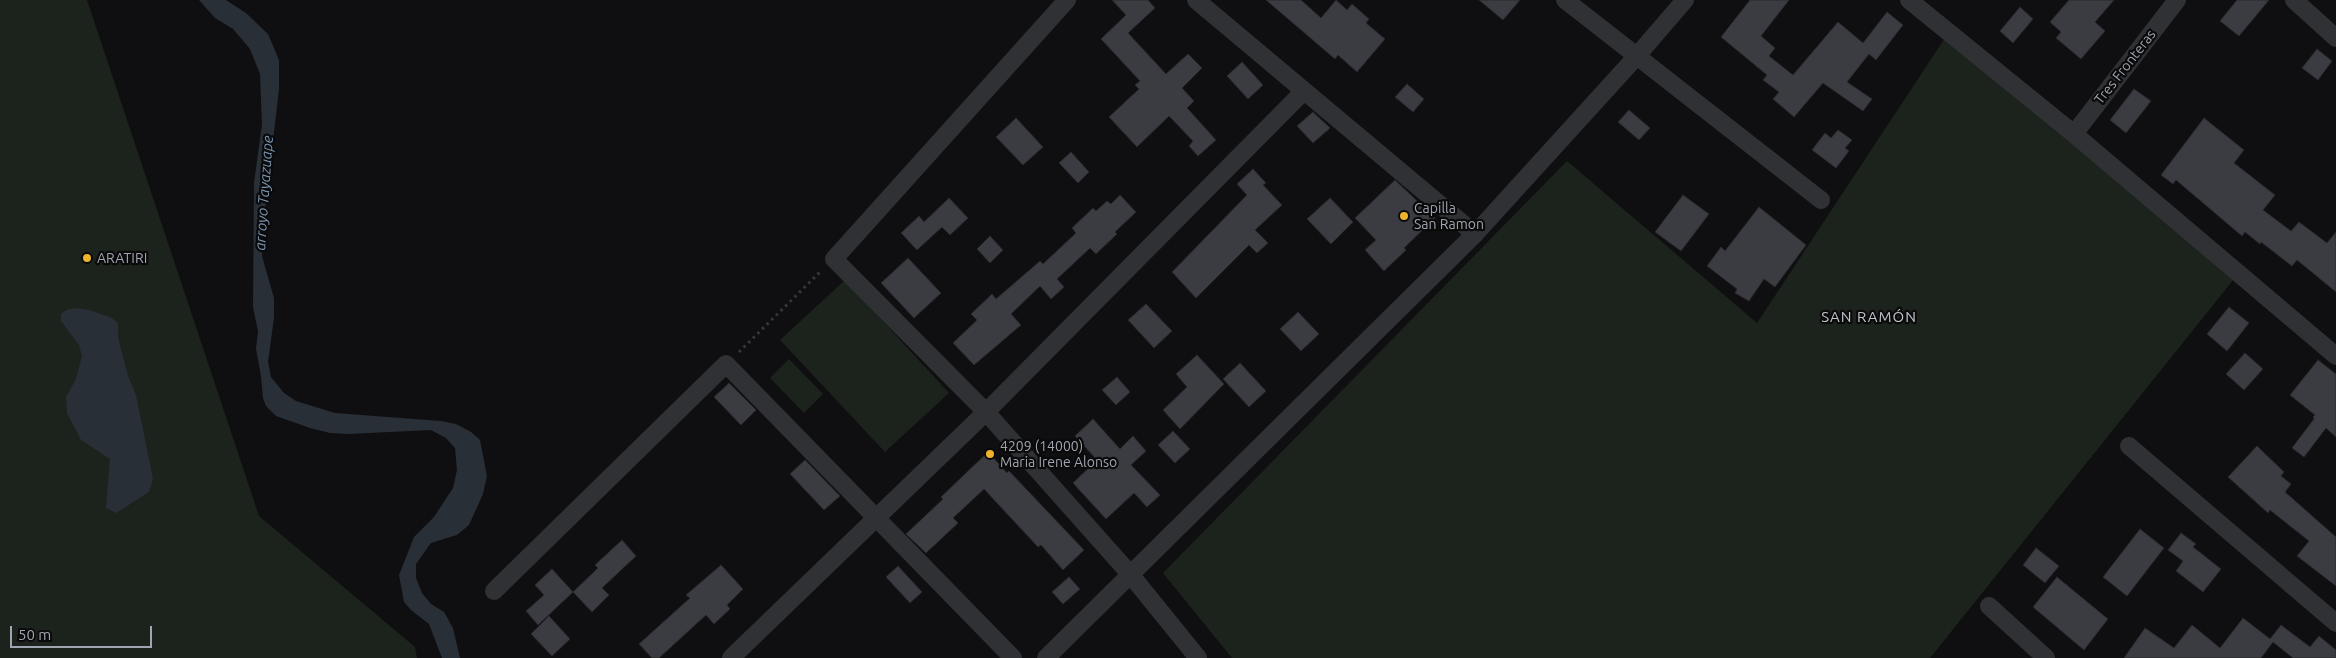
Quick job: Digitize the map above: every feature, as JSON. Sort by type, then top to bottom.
[{"type":"street","points":[[1067,0],[834,259],[986,412],[1130,574],[1198,658]]},
{"type":"street","points":[[1196,0],[1474,234]]},
{"type":"street","points":[[1565,0],[1821,200]]},
{"type":"street","points":[[1046,658],[1474,234],[1636,57],[1685,0]]},
{"type":"street","points":[[1909,0],[2074,134],[2336,356]]},
{"type":"street","name":"Tres Fronteras","points":[[2074,134],[2177,0]]},
{"type":"street","points":[[2294,0],[2336,38]]},
{"type":"street","points":[[731,658],[986,412],[1304,91]]},
{"type":"street","points":[[494,591],[726,364],[1014,658]]},
{"type":"street","points":[[2129,446],[2336,623]]},
{"type":"street","points":[[1989,606],[2046,658]]},
{"type":"path","points":[[726,364],[834,259]]},
{"type":"shaded area","name":"ARATIRI","points":[[0,0],[87,0],[259,516],[415,647],[417,658],[0,658]]},
{"type":"shaded area","points":[[1947,35],[2234,279],[1930,658],[1232,658],[1163,573],[1567,161],[1757,323]]},
{"type":"shaded area","points":[[845,280],[949,393],[885,452],[780,340]]},
{"type":"shaded area","points":[[789,359],[823,394],[804,413],[770,378]]},
{"type":"water","name":"arroyo Tayazuape","points":[[199,0],[226,0],[246,13],[268,34],[279,60],[279,89],[264,219],[262,256],[274,298],[274,318],[268,362],[271,377],[284,393],[296,401],[335,413],[441,421],[456,424],[471,432],[480,440],[487,476],[483,494],[469,525],[457,535],[431,543],[416,564],[416,578],[422,593],[431,604],[444,612],[453,628],[460,658],[442,658],[429,624],[404,602],[399,575],[414,537],[434,517],[453,488],[457,470],[455,448],[446,438],[431,430],[348,434],[330,433],[276,416],[266,406],[263,398],[256,349],[258,331],[253,307],[254,183],[262,124],[260,74],[250,49],[233,29],[215,18]]},
{"type":"water","points":[[75,308],[90,310],[112,318],[118,323],[118,337],[128,376],[136,395],[153,479],[149,492],[116,513],[106,508],[110,459],[81,440],[67,413],[66,397],[76,379],[82,356],[79,345],[61,321],[61,314],[66,310]]},
{"type":"building","points":[[1112,0],[1148,0],[1155,8],[1128,33],[1166,74],[1188,54],[1202,68],[1182,88],[1194,101],[1187,108],[1216,140],[1198,156],[1189,146],[1193,141],[1169,116],[1137,147],[1109,117],[1139,89],[1135,85],[1140,81],[1101,39],[1126,15]]},
{"type":"building","points":[[1266,0],[1301,0],[1321,18],[1336,0],[1347,10],[1352,4],[1369,19],[1366,23],[1385,39],[1357,72],[1338,55],[1335,59]]},
{"type":"building","points":[[1479,0],[1520,0],[1503,20]]},
{"type":"building","points":[[1750,0],[1789,0],[1761,36],[1775,48],[1769,56],[1793,75],[1838,22],[1863,43],[1887,12],[1903,25],[1876,60],[1869,54],[1847,82],[1872,99],[1863,111],[1823,83],[1794,117],[1773,99],[1779,92],[1763,80],[1767,75],[1721,37]]},
{"type":"building","points":[[2069,0],[2114,0],[2095,22],[2105,31],[2081,59],[2056,38],[2061,32],[2050,22]]},
{"type":"building","points":[[2237,0],[2269,0],[2239,36],[2220,21]]},
{"type":"building","points":[[2020,7],[2033,19],[2013,43],[2000,31]]},
{"type":"building","points":[[2317,49],[2332,61],[2318,80],[2302,68]]},
{"type":"building","points":[[1242,62],[1263,85],[1248,99],[1227,76]]},
{"type":"building","points":[[1407,84],[1424,99],[1413,112],[1395,97]]},
{"type":"building","points":[[2134,89],[2151,101],[2126,133],[2110,120]]},
{"type":"building","points":[[1629,110],[1650,128],[1639,140],[1618,122]]},
{"type":"building","points":[[1313,112],[1330,128],[1313,143],[1297,126]]},
{"type":"building","points":[[1016,118],[1043,147],[1023,165],[996,137]]},
{"type":"building","points":[[2204,118],[2244,150],[2234,163],[2275,195],[2263,210],[2291,231],[2299,222],[2327,243],[2336,232],[2336,292],[2297,260],[2292,266],[2245,232],[2242,236],[2176,180],[2173,184],[2161,175]]},
{"type":"building","points":[[1838,130],[1852,140],[1845,148],[1849,151],[1836,168],[1812,150],[1825,133],[1831,138]]},
{"type":"building","points":[[1071,152],[1089,172],[1078,183],[1059,163]]},
{"type":"building","points":[[1253,169],[1266,183],[1263,185],[1282,205],[1255,230],[1268,243],[1257,253],[1249,245],[1196,298],[1172,272],[1247,195],[1237,184]]},
{"type":"building","points":[[1395,180],[1435,218],[1404,248],[1406,250],[1384,271],[1365,250],[1376,240],[1355,218]]},
{"type":"building","points":[[1120,195],[1136,212],[1096,254],[1090,248],[1057,279],[1064,287],[1051,299],[1040,286],[1011,314],[1021,325],[974,365],[953,343],[977,320],[971,314],[992,294],[996,299],[1040,261],[1043,264],[1076,233],[1072,228],[1093,208],[1096,211],[1107,201],[1111,204]]},
{"type":"building","points":[[1683,195],[1709,214],[1681,251],[1655,232]]},
{"type":"building","points":[[949,198],[968,218],[950,235],[942,227],[917,250],[901,233],[919,216],[924,222]]},
{"type":"building","points":[[1330,198],[1353,222],[1331,244],[1307,219]]},
{"type":"building","points":[[1759,207],[1806,245],[1775,287],[1764,279],[1749,301],[1735,293],[1737,289],[1707,266],[1721,247],[1725,251]]},
{"type":"building","points":[[990,236],[1003,250],[990,263],[977,249]]},
{"type":"building","points":[[908,258],[941,293],[914,318],[881,283]]},
{"type":"building","points":[[1146,304],[1172,331],[1154,348],[1128,320]]},
{"type":"building","points":[[2229,307],[2249,323],[2227,351],[2207,334]]},
{"type":"building","points":[[1298,312],[1319,334],[1301,351],[1280,329]]},
{"type":"building","points":[[2245,353],[2263,369],[2244,390],[2226,374]]},
{"type":"building","points":[[1197,355],[1224,384],[1180,429],[1163,410],[1187,387],[1176,374]]},
{"type":"building","points":[[2318,360],[2336,374],[2336,437],[2326,428],[2304,457],[2292,448],[2315,415],[2290,395]]},
{"type":"building","points":[[1240,363],[1266,391],[1249,407],[1223,379]]},
{"type":"building","points":[[1117,377],[1130,392],[1116,405],[1102,390]]},
{"type":"building","points":[[729,383],[756,410],[741,425],[714,397]]},
{"type":"building","points":[[1093,419],[1120,449],[1133,436],[1146,451],[1131,465],[1160,495],[1147,507],[1134,493],[1106,519],[1073,483],[1097,460],[1075,436]]},
{"type":"building","points":[[1173,431],[1190,449],[1175,463],[1158,445]]},
{"type":"building","points":[[2257,446],[2284,472],[2281,476],[2291,484],[2285,492],[2336,537],[2336,586],[2297,556],[2309,541],[2270,510],[2268,513],[2228,477]]},
{"type":"building","points":[[988,452],[1007,473],[1009,471],[1084,550],[1063,570],[1041,545],[1038,547],[984,489],[953,518],[958,523],[926,553],[906,534]]},
{"type":"building","points":[[805,460],[840,496],[824,510],[790,474]]},
{"type":"building","points":[[2140,529],[2164,548],[2127,596],[2103,577]]},
{"type":"building","points":[[2181,533],[2196,544],[2193,547],[2221,569],[2203,592],[2176,571],[2183,561],[2168,550]]},
{"type":"building","points":[[622,540],[636,556],[602,588],[609,595],[592,612],[573,592],[598,568],[595,565]]},
{"type":"building","points":[[2036,548],[2059,566],[2045,583],[2023,565]]},
{"type":"building","points":[[721,565],[743,589],[727,605],[730,609],[714,624],[706,615],[659,658],[652,658],[639,644],[690,598],[686,595]]},
{"type":"building","points":[[898,566],[922,592],[910,603],[886,577]]},
{"type":"building","points":[[552,569],[573,592],[538,625],[526,611],[544,595],[535,585]]},
{"type":"building","points":[[1069,577],[1080,589],[1063,604],[1052,592]]},
{"type":"building","points":[[2057,577],[2108,619],[2084,650],[2033,607]]},
{"type":"building","points":[[549,616],[570,639],[552,656],[531,634]]},
{"type":"building","points":[[2243,618],[2270,639],[2281,625],[2310,647],[2319,636],[2336,650],[2336,658],[2293,658],[2273,642],[2261,658],[2124,658],[2145,628],[2174,648],[2192,625],[2220,648]]},
{"type":"place","name":"Capilla San Ramon","points":[[1404,216]]},
{"type":"place","name":"ARATIRI","points":[[87,258]]},
{"type":"place","name":"4209 (14000) Maria Irene Alonso","points":[[990,454]]},
{"type":"district","name":"SAN RAMÓN","points":[[1869,317]]}]
